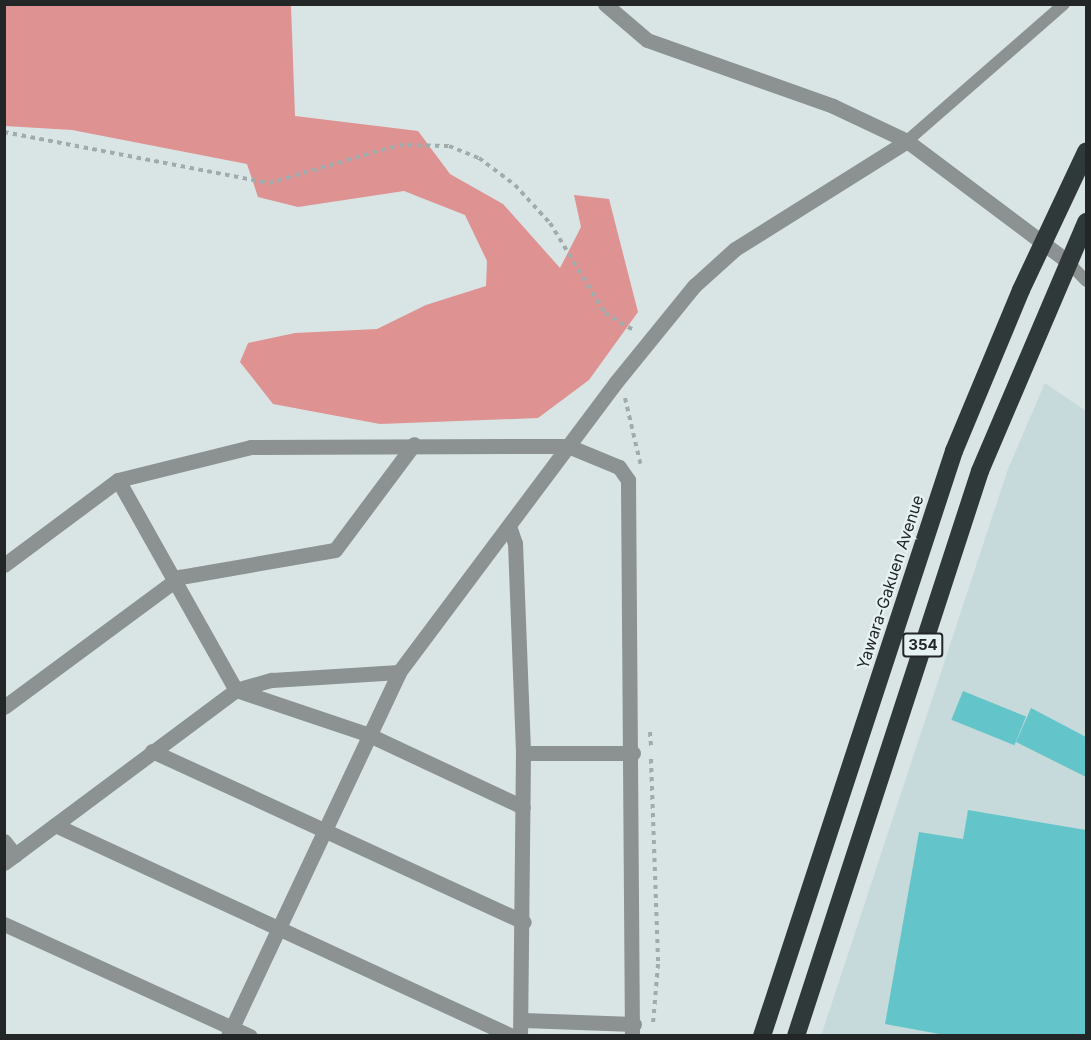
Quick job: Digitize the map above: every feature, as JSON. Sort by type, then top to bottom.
[{"type":"highway","name":"Yawara-Gakuen Avenue","points":[[762,1035],[954,450],[1043,241],[1086,152]]},
{"type":"highway","name":"354","points":[[796,1035],[980,471],[1067,261],[1086,222]]},
{"type":"street","points":[[605,4],[647,40],[833,106],[907,141],[1067,261]]},
{"type":"street","points":[[230,1031],[367,734],[399,672],[648,339],[694,286],[735,249],[907,141]]},
{"type":"street","points":[[4,707],[180,577],[335,550],[414,444]]},
{"type":"street","points":[[4,565],[118,480],[251,447],[414,444],[568,446],[619,467],[628,480],[633,753],[633,1030],[522,1028],[523,753],[515,543],[509,526]]},
{"type":"street","points":[[118,480],[173,582],[236,690],[367,734],[523,807]]},
{"type":"street","points":[[4,841],[10,859],[236,690],[272,680],[399,672]]},
{"type":"street","points":[[152,751],[523,922]]},
{"type":"street","points":[[523,753],[633,753]]},
{"type":"street","points":[[55,825],[277,929],[512,1035]]},
{"type":"street","points":[[4,924],[230,1031],[250,1035]]},
{"type":"lane","points":[[907,141],[1065,4]]},
{"type":"lane","points":[[1067,261],[1086,281]]},
{"type":"path","points":[[4,132],[269,183],[399,145],[449,146],[479,158],[515,185],[550,223],[605,313],[648,339]]},
{"type":"shaded area","points":[[4,5],[291,5],[295,116],[418,131],[450,174],[503,204],[560,268],[581,227],[574,195],[609,199],[638,312],[589,380],[538,418],[380,424],[273,404],[240,362],[248,343],[295,333],[377,329],[426,305],[486,286],[487,261],[465,215],[404,191],[298,207],[258,197],[247,164],[72,130],[5,126]]},
{"type":"shaded area","points":[[1045,383],[1086,411],[1086,1035],[821,1036],[1008,469]]},
{"type":"building","points":[[963,691],[1026,716],[1014,745],[951,720]]},
{"type":"building","points":[[1031,708],[1086,737],[1086,777],[1016,742]]},
{"type":"building","points":[[968,810],[1086,830],[1086,1036],[950,1036],[885,1024],[919,832],[963,839]]}]
